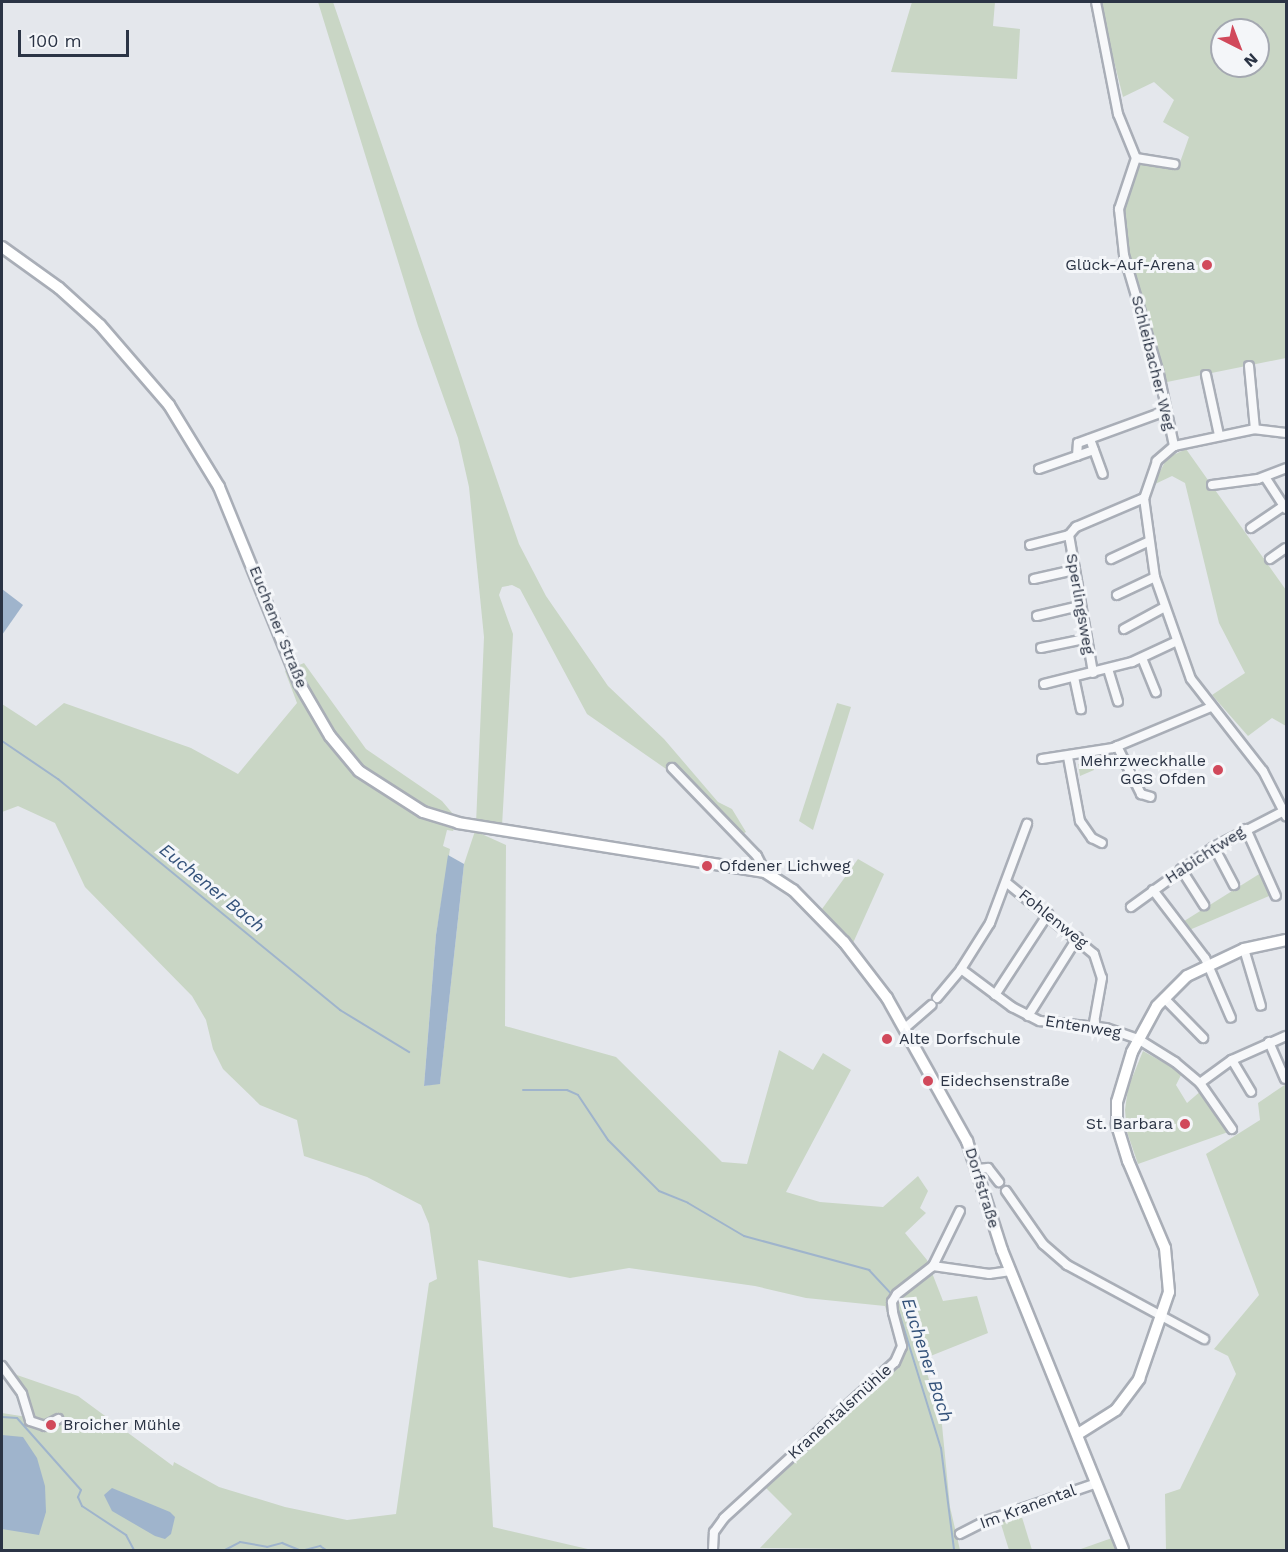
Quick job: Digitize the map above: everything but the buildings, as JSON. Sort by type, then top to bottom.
[{"type":"main road","name":"Euchener Straße","points":[[2,247],[59,288],[100,325],[169,405],[219,487],[299,683],[330,736],[359,771],[423,812],[458,824],[728,865]]},
{"type":"main road","name":"Dorfstraße","points":[[728,865],[765,872],[794,890],[844,942],[905,1028],[967,1141],[1011,1271],[1123,1551]]},
{"type":"main road","points":[[1078,1434],[1095,1426],[1128,1395],[1148,1361],[1163,1318],[1171,1281],[1168,1259],[1128,1161],[1117,1124],[1117,1102],[1138,1039],[1164,998],[1206,964],[1244,949],[1286,942]]},
{"type":"street","points":[[1096,2],[1118,114],[1136,158],[1175,164]]},
{"type":"street","name":"Schleibacher Weg","points":[[1136,158],[1119,209],[1120,233],[1174,446]]},
{"type":"street","points":[[1249,366],[1255,429]]},
{"type":"street","points":[[1206,375],[1219,435]]},
{"type":"street","points":[[1077,456],[1076,445],[1166,411]]},
{"type":"street","points":[[1285,808],[1263,771],[1191,679],[1163,608],[1147,542],[1144,498],[1157,461],[1174,446],[1255,429],[1287,433]]},
{"type":"street","points":[[1090,439],[1103,474]]},
{"type":"street","points":[[1039,469],[1094,450]]},
{"type":"street","points":[[1212,485],[1265,477],[1287,468]]},
{"type":"street","points":[[1251,528],[1285,508],[1265,477]]},
{"type":"street","points":[[1030,545],[1069,535],[1076,527],[1144,498]]},
{"type":"street","name":"Sperlingsweg","points":[[1069,535],[1079,606],[1093,673]]},
{"type":"street","points":[[1111,560],[1147,542]]},
{"type":"street","points":[[1270,559],[1287,548]]},
{"type":"street","points":[[1034,579],[1074,570]]},
{"type":"street","points":[[1117,595],[1155,577]]},
{"type":"street","points":[[1037,616],[1079,606]]},
{"type":"street","points":[[1124,629],[1163,608]]},
{"type":"street","points":[[1041,648],[1085,639]]},
{"type":"street","points":[[1044,684],[1108,669],[1142,658],[1175,642]]},
{"type":"street","points":[[1142,658],[1156,692]]},
{"type":"street","points":[[1108,669],[1118,702]]},
{"type":"street","points":[[1074,677],[1081,709]]},
{"type":"street","points":[[1042,759],[1068,757],[1117,746],[1211,707]]},
{"type":"street","points":[[1117,746],[1141,794],[1151,797]]},
{"type":"street","points":[[1068,757],[1080,821],[1092,838],[1102,843]]},
{"type":"street","name":"Dorfstraße","points":[[672,768],[751,849],[765,872]]},
{"type":"street","name":"Habichtweg","points":[[1131,907],[1214,847],[1285,808]]},
{"type":"street","points":[[905,1028],[934,1002],[961,969],[990,923],[1007,883],[1027,824]]},
{"type":"street","points":[[1246,828],[1276,896]]},
{"type":"street","points":[[1214,847],[1234,885]]},
{"type":"street","points":[[1181,869],[1204,905]]},
{"type":"street","name":"Fohlenweg","points":[[1007,883],[1078,937],[1094,954],[1102,978],[1093,1028]]},
{"type":"street","points":[[1153,890],[1206,964],[1231,1018]]},
{"type":"street","points":[[995,995],[1048,914]]},
{"type":"street","name":"Entenweg","points":[[1028,1016],[1078,937]]},
{"type":"street","points":[[1244,949],[1261,1006]]},
{"type":"street","name":"Entenweg","points":[[961,969],[1028,1016],[1138,1039],[1175,1062],[1200,1083],[1232,1129]]},
{"type":"street","points":[[1164,998],[1203,1038]]},
{"type":"street","points":[[1200,1083],[1232,1060],[1287,1036]]},
{"type":"street","points":[[1269,1042],[1285,1079]]},
{"type":"street","points":[[1232,1060],[1251,1092]]},
{"type":"street","points":[[977,1169],[988,1168],[999,1182]]},
{"type":"street","points":[[1006,1191],[1034,1233],[1057,1257],[1080,1274],[1204,1339]]},
{"type":"street","name":"Kranentalsmühle","points":[[712,1551],[714,1532],[724,1518],[895,1362],[902,1346],[895,1298],[933,1266],[960,1211]]},
{"type":"street","points":[[933,1266],[989,1274],[1011,1271]]},
{"type":"street","points":[[2,1366],[19,1388],[30,1421],[45,1426],[58,1419]]},
{"type":"street","name":"Im Kranental","points":[[960,1534],[986,1521],[1097,1483]]},
{"type":"green space","points":[[318,2],[333,2],[519,544],[546,596],[608,686],[664,739],[718,802],[732,809],[746,832],[734,839],[669,771],[587,714],[520,589],[512,585],[502,587],[499,595],[513,634],[502,826],[476,824],[484,637],[469,487],[458,438],[418,326]]},
{"type":"green space","points":[[912,2],[995,2],[993,26],[1020,29],[1017,79],[891,72]]},
{"type":"green space","points":[[1099,2],[1286,2],[1286,358],[1162,383],[1123,232],[1124,210],[1139,162],[1178,168],[1189,137],[1163,122],[1174,100],[1154,82],[1123,97]]},
{"type":"green space","points":[[1186,449],[1286,590],[1286,726],[1272,718],[1248,736],[1212,695],[1245,673],[1219,623],[1185,483],[1172,476],[1153,485],[1167,458]]},
{"type":"green space","points":[[304,663],[366,749],[442,801],[458,820],[453,831],[447,830],[443,846],[450,849],[436,935],[424,1086],[440,1083],[464,864],[475,831],[506,845],[505,1026],[616,1057],[722,1162],[747,1164],[779,1050],[813,1070],[823,1053],[851,1070],[786,1192],[820,1202],[883,1207],[918,1176],[928,1191],[920,1208],[926,1213],[905,1233],[927,1260],[943,1301],[977,1296],[988,1333],[923,1359],[942,1425],[950,1507],[960,1550],[760,1548],[792,1514],[758,1480],[892,1360],[898,1348],[885,1306],[806,1298],[755,1286],[629,1268],[570,1278],[478,1260],[493,1527],[592,1550],[2,1550],[2,1413],[27,1417],[22,1397],[9,1377],[14,1374],[78,1396],[173,1466],[174,1462],[219,1487],[285,1507],[347,1520],[396,1514],[429,1283],[437,1279],[429,1224],[421,1205],[367,1177],[304,1156],[297,1120],[260,1105],[223,1069],[213,1049],[206,1020],[192,996],[85,887],[55,823],[18,806],[2,812],[2,704],[36,726],[64,703],[191,748],[238,774],[297,703],[285,671]]},
{"type":"green space","points":[[837,703],[851,707],[813,830],[799,821]]},
{"type":"green space","points":[[1092,761],[1094,770],[1080,776],[1078,764]]},
{"type":"green space","points":[[858,859],[884,874],[853,943],[822,909]]},
{"type":"green space","points":[[1264,871],[1274,894],[1187,931],[1181,923]]},
{"type":"green space","points":[[1143,1051],[1182,1073],[1176,1085],[1187,1103],[1202,1090],[1231,1131],[1138,1164],[1127,1132],[1125,1110],[1128,1088]]},
{"type":"green space","points":[[1286,1084],[1286,1550],[1166,1550],[1165,1494],[1180,1489],[1236,1374],[1228,1356],[1214,1349],[1259,1295],[1206,1154],[1260,1120],[1258,1103]]},
{"type":"green space","points":[[1021,1514],[1032,1550],[1009,1550],[1000,1521]]},
{"type":"green space","points":[[1112,1538],[1116,1550],[1078,1550]]},
{"type":"water","points":[[2,589],[23,605],[2,635]]},
{"type":"water","points":[[448,855],[464,864],[440,1084],[424,1086],[436,935]]},
{"type":"water","points":[[2,1435],[23,1437],[37,1458],[45,1486],[46,1512],[39,1535],[2,1529]]},
{"type":"water","points":[[112,1488],[170,1512],[175,1517],[171,1534],[165,1539],[155,1536],[112,1511],[104,1495]]},
{"type":"waterway","name":"Euchener Bach","points":[[2,741],[58,779],[340,1010],[409,1052]]},
{"type":"waterway","name":"Euchener Bach","points":[[523,1090],[567,1090],[578,1095],[608,1140],[659,1191],[688,1203],[744,1236],[869,1270],[892,1295]]},
{"type":"waterway","name":"Euchener Bach","points":[[896,1303],[941,1448],[954,1550]]},
{"type":"waterway","points":[[2,1417],[17,1418],[81,1490],[78,1497],[82,1506],[126,1535],[134,1550]]},
{"type":"waterway","points":[[225,1550],[240,1542],[267,1547],[282,1543],[299,1550]]},
{"type":"waterway","points":[[305,1550],[320,1546],[326,1550]]},
{"type":"place","name":"Glück-Auf-Arena","points":[[1207,265]]},
{"type":"place","name":"Mehrzweckhalle GGS Ofden","points":[[1218,770]]},
{"type":"place","name":"Ofdener Lichweg","points":[[707,866]]},
{"type":"place","name":"Alte Dorfschule","points":[[887,1039]]},
{"type":"place","name":"Eidechsenstraße","points":[[928,1081]]},
{"type":"place","name":"St. Barbara","points":[[1185,1124]]},
{"type":"place","name":"Broicher Mühle","points":[[51,1425]]}]
